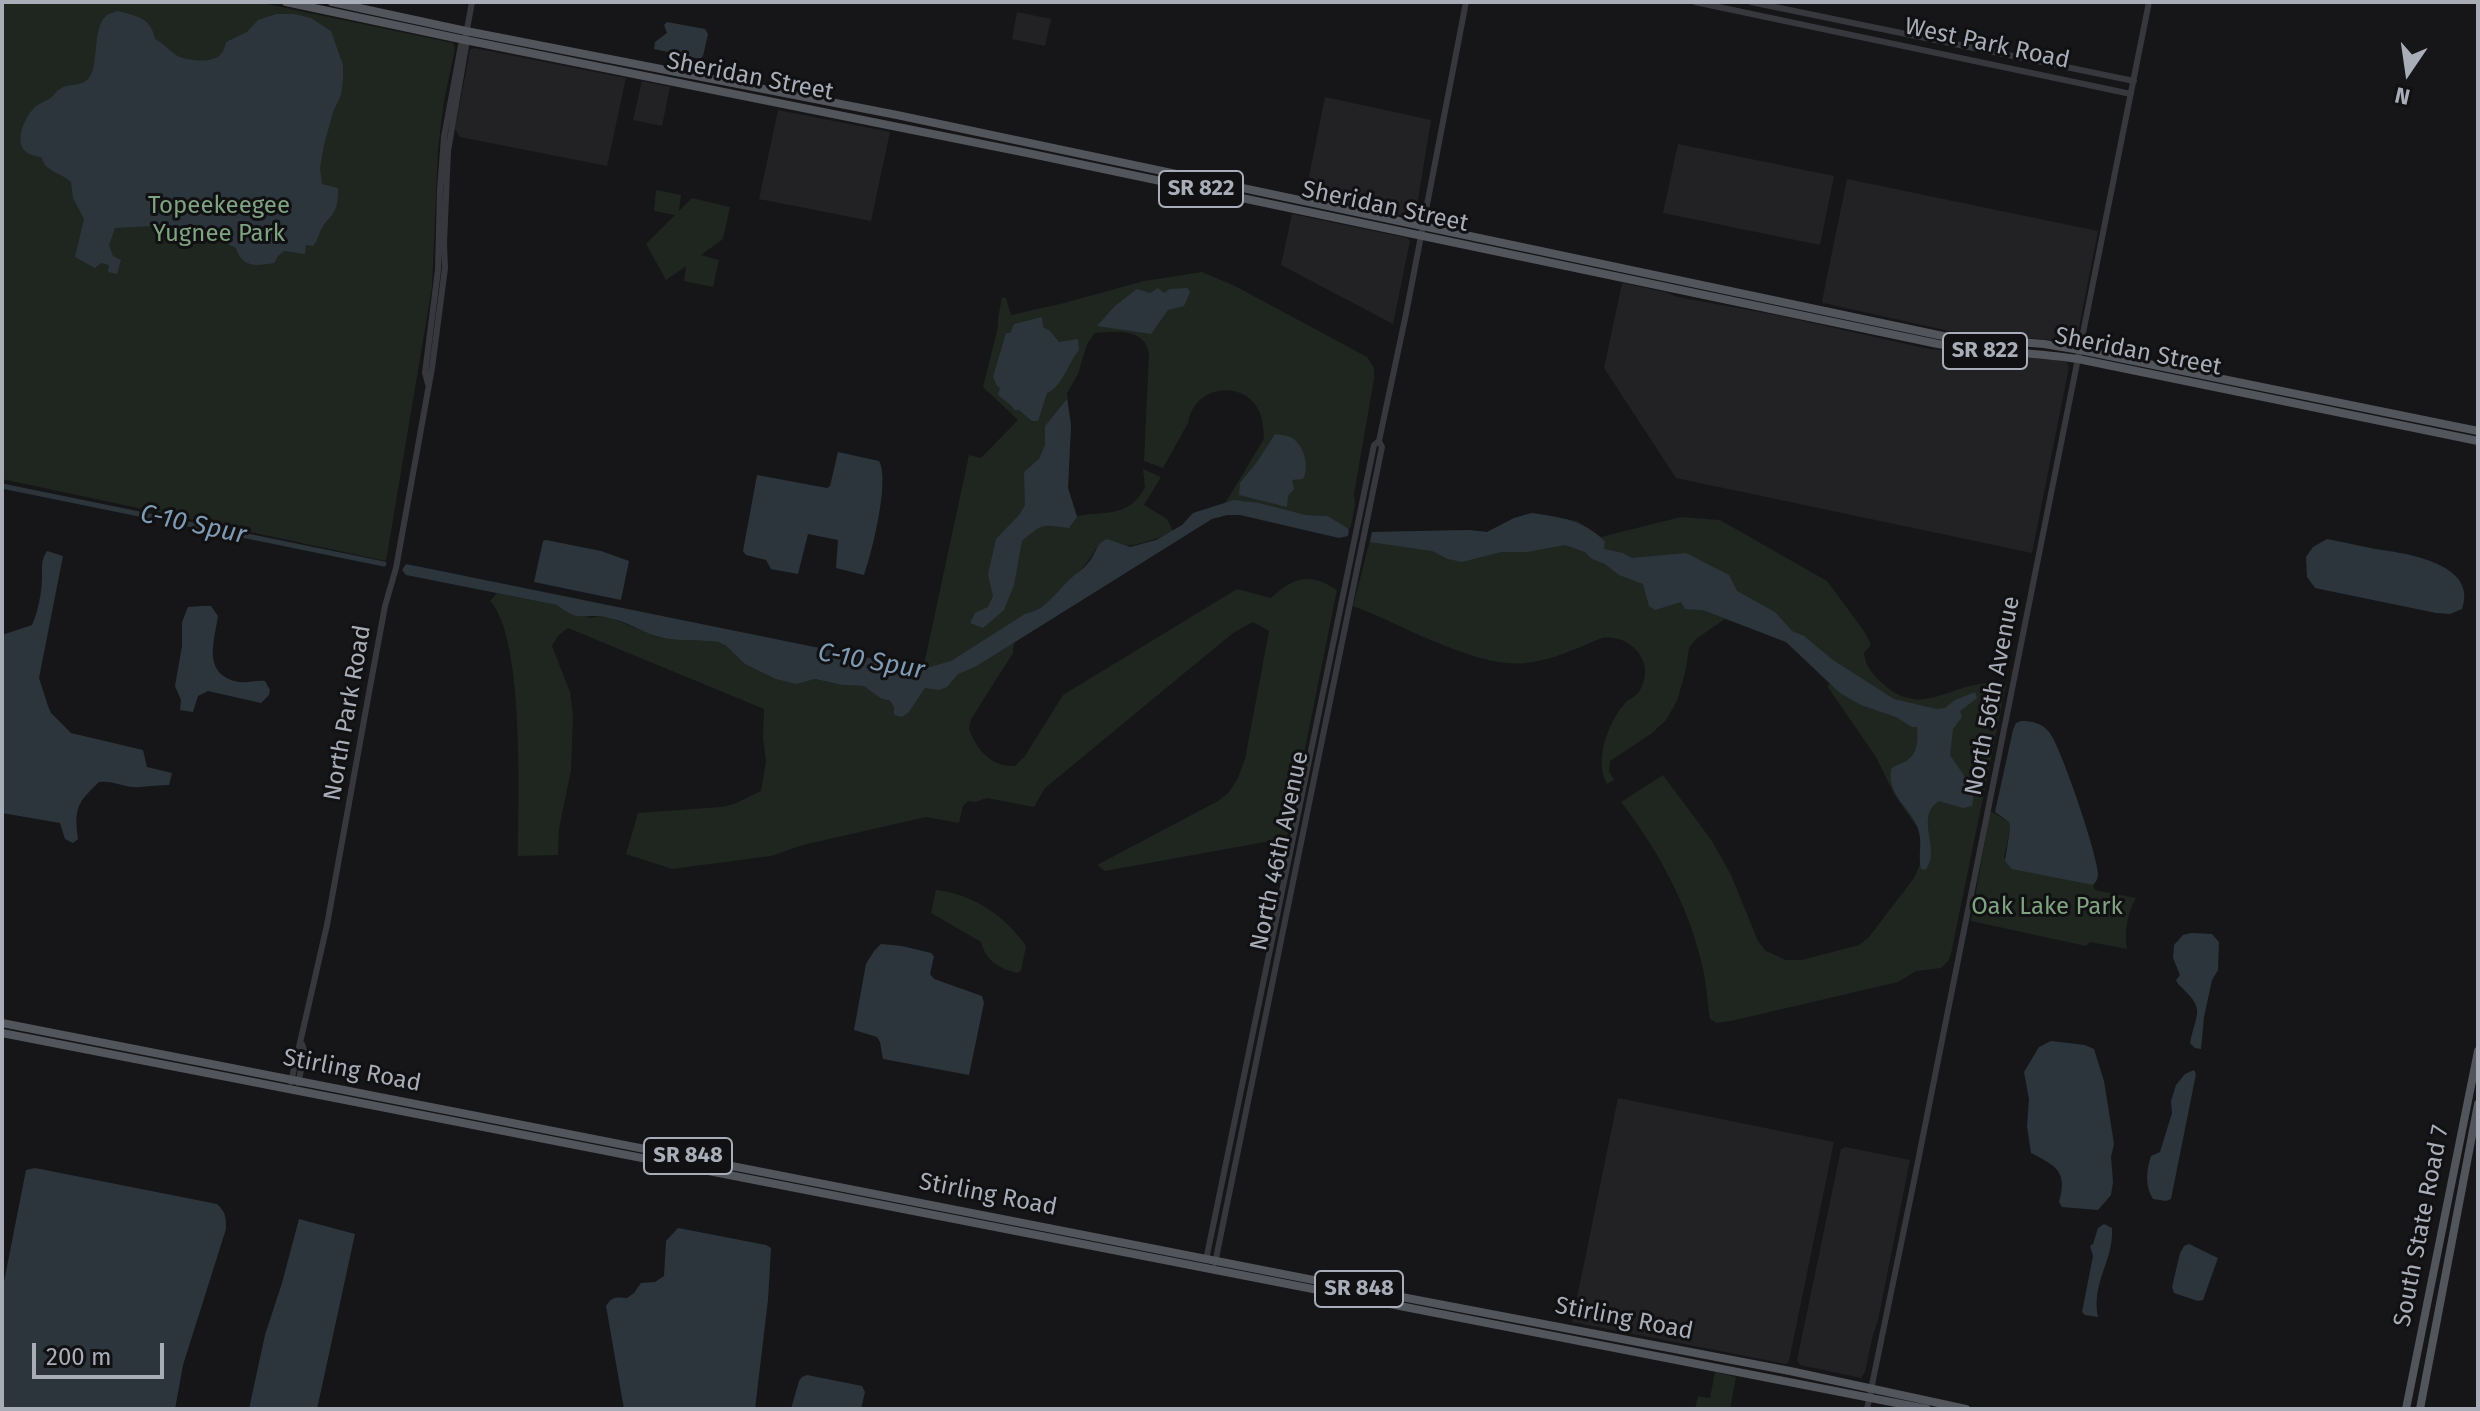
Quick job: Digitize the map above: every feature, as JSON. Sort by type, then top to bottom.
[{"type":"main road","name":"Sheridan Street","points":[[286,2],[645,66],[1100,168],[1753,295],[1986,351],[2079,354],[2478,431]]},
{"type":"main road","name":"Sheridan Street","points":[[332,2],[633,74],[760,94],[1158,170],[1297,206],[1315,203],[1715,297],[1905,337],[1984,345],[1994,341],[2044,344],[2478,441]]},
{"type":"main road","points":[[633,74],[645,66]]},
{"type":"main road","points":[[1100,168],[1151,176],[1158,170]]},
{"type":"main road","points":[[1715,297],[1726,294],[1753,295]]},
{"type":"main road","name":"Stirling Road","points":[[2,1023],[147,1051],[557,1142],[742,1178],[816,1187],[1211,1258],[1790,1371],[1927,1409]]},
{"type":"main road","name":"Stirling Road","points":[[2,1033],[575,1134],[756,1170],[816,1187],[1209,1269],[1774,1379],[1966,1409]]},
{"type":"main road","points":[[132,1058],[147,1051]]},
{"type":"main road","name":"South State Road 7","points":[[2406,1409],[2478,1051]]},
{"type":"main road","points":[[148,1061],[165,1055]]},
{"type":"main road","name":"South State Road 7","points":[[2420,1409],[2478,1104]]},
{"type":"main road","points":[[2463,1127],[2471,1141]]},
{"type":"main road","points":[[557,1142],[575,1134]]},
{"type":"main road","points":[[742,1178],[754,1174],[756,1170]]},
{"type":"main road","points":[[2443,1227],[2447,1238],[2451,1238]]},
{"type":"main road","points":[[2422,1328],[2425,1337],[2432,1343]]},
{"type":"main road","points":[[1774,1379],[1790,1371]]},
{"type":"street","name":"North Park Road","points":[[294,1085],[305,1053],[302,1044],[429,388],[445,268],[448,151],[472,2]]},
{"type":"street","name":"North 46th Avenue","points":[[1209,1269],[1382,447],[1379,441],[1466,2]]},
{"type":"street","name":"West Park Road","points":[[1695,2],[2131,94]]},
{"type":"street","name":"West Park Road","points":[[1751,2],[2134,81]]},
{"type":"street","name":"North 56th Avenue","points":[[1867,1409],[2149,2]]},
{"type":"shaded area","points":[[1017,12],[1051,19],[1045,46],[1012,39]]},
{"type":"shaded area","points":[[474,48],[626,78],[607,166],[460,137],[455,129],[470,50]]},
{"type":"shaded area","points":[[642,81],[670,87],[662,126],[633,120]]},
{"type":"shaded area","points":[[1325,97],[1431,120],[1415,218],[1305,196]]},
{"type":"shaded area","points":[[778,110],[890,132],[871,221],[759,199]]},
{"type":"shaded area","points":[[1678,144],[1834,176],[1820,245],[1663,213]]},
{"type":"shaded area","points":[[1847,179],[2098,231],[2077,338],[2072,342],[1949,331],[1823,303]]},
{"type":"shaded area","points":[[1292,214],[1410,241],[1393,324],[1281,265]]},
{"type":"shaded area","points":[[1622,283],[1929,349],[2066,361],[2069,367],[2032,553],[1676,478],[1604,368]]},
{"type":"shaded area","points":[[1618,1098],[1834,1142],[1786,1364],[1572,1322]]},
{"type":"shaded area","points":[[1845,1147],[1910,1160],[1878,1320],[1861,1378],[1800,1365],[1797,1360],[1841,1149]]},
{"type":"green space","name":"Topeekeegee Yugnee Park","points":[[3,2],[257,2],[453,43],[455,49],[438,149],[432,287],[386,561],[2,479]]},
{"type":"green space","points":[[656,190],[681,195],[679,211],[692,198],[730,207],[723,239],[701,255],[719,260],[713,287],[684,281],[686,266],[666,280],[646,244],[675,215],[654,211]]},
{"type":"green space","points":[[1202,272],[1235,286],[1367,357],[1374,368],[1351,526],[1349,529],[1328,516],[1306,515],[1244,501],[1225,503],[1264,438],[1259,411],[1251,400],[1240,393],[1227,390],[1203,398],[1193,408],[1163,468],[1144,461],[1149,354],[1146,346],[1142,339],[1129,333],[1095,333],[1087,344],[1078,374],[1067,393],[1071,425],[1068,488],[1077,516],[1116,511],[1132,504],[1145,487],[1143,469],[1161,477],[1144,505],[1167,519],[1173,531],[1136,544],[1096,548],[1071,581],[1026,621],[1013,653],[971,719],[969,729],[986,756],[999,764],[1015,766],[1025,756],[1063,695],[1237,589],[1271,598],[1287,585],[1302,579],[1327,584],[1337,590],[1287,838],[1105,871],[1097,865],[1218,801],[1238,778],[1245,759],[1269,631],[1253,622],[1233,633],[1045,788],[1034,807],[987,798],[968,801],[963,806],[959,823],[926,817],[803,845],[771,856],[672,869],[626,854],[638,813],[721,807],[761,791],[766,761],[764,709],[568,628],[552,646],[570,692],[573,716],[571,770],[559,829],[558,855],[518,856],[514,684],[501,620],[490,601],[497,593],[557,605],[566,612],[590,618],[611,618],[658,637],[718,642],[745,664],[797,684],[815,679],[865,686],[880,698],[890,701],[894,707],[909,712],[925,688],[923,669],[969,455],[981,458],[1018,420],[983,387],[1002,297],[1006,298],[1011,315],[1144,281]]},
{"type":"green space","points":[[1532,513],[1577,521],[1601,537],[1681,517],[1720,520],[1827,581],[1871,645],[1864,653],[1870,670],[1896,693],[1920,699],[1980,684],[2006,685],[1951,954],[1941,968],[1916,971],[1898,982],[1731,1021],[1717,1023],[1710,1019],[1703,969],[1690,924],[1660,861],[1621,802],[1663,775],[1712,841],[1731,875],[1758,941],[1766,951],[1786,960],[1802,960],[1859,945],[1869,937],[1914,878],[1920,864],[1921,841],[1917,827],[1894,794],[1876,757],[1827,686],[1830,684],[1786,642],[1725,619],[1696,639],[1689,648],[1677,701],[1666,720],[1651,734],[1610,761],[1609,771],[1614,780],[1607,784],[1602,764],[1605,741],[1614,719],[1626,702],[1635,696],[1644,680],[1643,660],[1631,645],[1622,640],[1602,638],[1546,659],[1506,663],[1439,644],[1353,606],[1372,532],[1487,532]]},
{"type":"green space","name":"Oak Lake Park","points":[[1990,811],[2009,822],[2004,858],[2093,885],[2095,890],[2136,898],[2127,923],[2127,949],[2090,942],[2086,946],[1971,921]]},
{"type":"green space","points":[[936,890],[963,896],[987,908],[1008,925],[1026,946],[1021,971],[1018,973],[999,966],[986,954],[981,942],[931,913]]},
{"type":"green space","points":[[1715,1372],[1736,1377],[1730,1409],[1695,1409],[1698,1396],[1710,1398]]},
{"type":"water","points":[[118,11],[147,22],[155,39],[176,55],[192,60],[217,57],[226,42],[247,32],[258,20],[276,14],[311,18],[331,31],[343,65],[343,80],[320,168],[322,184],[338,188],[338,198],[315,244],[306,245],[305,254],[284,251],[274,263],[250,264],[242,259],[236,248],[203,232],[152,226],[115,228],[109,245],[113,256],[121,260],[117,274],[108,272],[109,265],[101,263],[95,268],[75,257],[84,219],[73,198],[71,182],[50,169],[42,158],[25,151],[21,135],[35,107],[63,87],[88,79],[94,66],[102,21],[107,15]]},
{"type":"water","points":[[667,22],[705,29],[708,34],[700,59],[654,49],[655,42],[667,33],[664,25]]},
{"type":"water","points":[[1158,288],[1164,293],[1170,289],[1187,288],[1190,292],[1184,306],[1168,310],[1151,334],[1097,326],[1115,306],[1137,289],[1150,293]]},
{"type":"water","points":[[1042,317],[1043,327],[1059,342],[1078,339],[1079,350],[1061,380],[1047,393],[1038,421],[1032,421],[998,395],[1000,388],[993,377],[1006,333],[1010,333],[1014,324]]},
{"type":"water","points":[[1067,399],[1071,425],[1068,488],[1077,517],[1069,528],[1044,526],[1022,541],[1014,585],[1004,610],[983,628],[970,623],[975,613],[988,607],[993,596],[988,574],[996,539],[1025,505],[1024,472],[1039,459],[1045,445],[1045,426]]},
{"type":"water","points":[[1275,434],[1295,440],[1306,462],[1303,479],[1292,480],[1294,489],[1288,496],[1287,507],[1239,495],[1240,483]]},
{"type":"water","points":[[838,452],[879,461],[882,470],[879,517],[864,575],[836,568],[838,540],[808,534],[798,574],[771,569],[766,560],[746,555],[743,551],[757,475],[827,488]]},
{"type":"water","points":[[1234,500],[1306,515],[1328,516],[1349,529],[1348,536],[1339,538],[1240,515],[1212,519],[975,667],[958,674],[947,687],[939,690],[925,688],[902,717],[894,715],[890,701],[864,686],[815,679],[797,684],[776,679],[745,664],[718,642],[663,638],[615,619],[577,616],[557,605],[406,575],[402,570],[406,564],[923,669],[951,661],[1044,605],[1091,560],[1100,544],[1107,539],[1130,547],[1156,540],[1182,525],[1193,513]]},
{"type":"water","points":[[1532,513],[1580,524],[1605,542],[1604,549],[1632,558],[1686,553],[1729,575],[1737,591],[1775,612],[1792,631],[1804,636],[1833,660],[1894,699],[1936,709],[1945,708],[1975,692],[1977,698],[1960,711],[1962,717],[1953,729],[1950,755],[1971,782],[1974,794],[1972,806],[1963,808],[1939,801],[1932,808],[1928,816],[1930,863],[1925,870],[1921,869],[1920,864],[1919,831],[1896,795],[1891,779],[1891,769],[1907,761],[1914,752],[1917,727],[1861,705],[1840,693],[1786,642],[1703,610],[1685,609],[1681,602],[1655,610],[1649,606],[1643,584],[1619,575],[1585,552],[1565,545],[1527,552],[1501,552],[1462,562],[1432,551],[1370,542],[1372,532],[1487,532]]},
{"type":"water","points":[[2327,539],[2433,562],[2459,580],[2464,593],[2462,609],[2450,614],[2436,613],[2315,588],[2307,577],[2306,557],[2313,547]]},
{"type":"water","points":[[543,541],[601,551],[629,561],[621,600],[534,582]]},
{"type":"water","points":[[47,551],[63,556],[39,678],[51,713],[71,733],[143,750],[147,767],[172,773],[169,785],[136,787],[99,782],[79,807],[76,820],[78,839],[73,843],[65,839],[60,823],[2,813],[2,635],[32,625],[39,602],[42,563]]},
{"type":"water","points":[[211,606],[218,616],[213,646],[215,665],[227,678],[239,682],[265,681],[270,690],[261,703],[208,691],[198,696],[193,712],[180,710],[181,700],[175,686],[182,646],[182,622],[188,607]]},
{"type":"water","points":[[2016,723],[2036,723],[2046,729],[2054,741],[2069,777],[2096,863],[2098,876],[2093,885],[2012,869],[2005,861],[2009,822],[1995,812],[2013,730]]},
{"type":"water","points":[[2212,934],[2219,942],[2218,970],[2212,980],[2204,1017],[2201,1049],[2190,1043],[2197,1017],[2196,1005],[2176,980],[2180,975],[2173,958],[2174,945],[2183,935]]},
{"type":"water","points":[[881,944],[931,953],[934,956],[930,974],[934,979],[982,996],[984,1003],[969,1075],[883,1059],[877,1037],[854,1030],[866,964]]},
{"type":"water","points":[[2051,1041],[2094,1049],[2104,1081],[2114,1144],[2111,1157],[2113,1182],[2111,1195],[2098,1210],[2062,1207],[2059,1202],[2061,1176],[2053,1166],[2031,1153],[2027,1126],[2029,1099],[2024,1072],[2039,1047]]},
{"type":"water","points":[[2194,1070],[2196,1074],[2171,1199],[2153,1199],[2147,1179],[2151,1156],[2160,1152],[2172,1113],[2171,1101],[2176,1085],[2185,1074]]},
{"type":"water","points":[[35,1168],[217,1204],[222,1210],[226,1229],[183,1365],[175,1409],[2,1409],[2,1292],[26,1170]]},
{"type":"water","points":[[299,1219],[355,1234],[317,1409],[249,1409],[265,1335]]},
{"type":"water","points":[[2104,1224],[2112,1228],[2112,1240],[2098,1293],[2098,1317],[2082,1312],[2093,1256],[2090,1246],[2098,1228]]},
{"type":"water","points":[[678,1228],[771,1248],[755,1409],[624,1409],[606,1306],[615,1298],[627,1298],[641,1283],[655,1282],[664,1276],[666,1241]]},
{"type":"water","points":[[2189,1244],[2218,1258],[2203,1300],[2174,1293],[2172,1287],[2180,1253]]},
{"type":"water","points":[[807,1375],[862,1386],[865,1392],[861,1409],[791,1409],[799,1381]]},
{"type":"waterway","name":"C-10 Spur","points":[[2,486],[384,564]]}]
